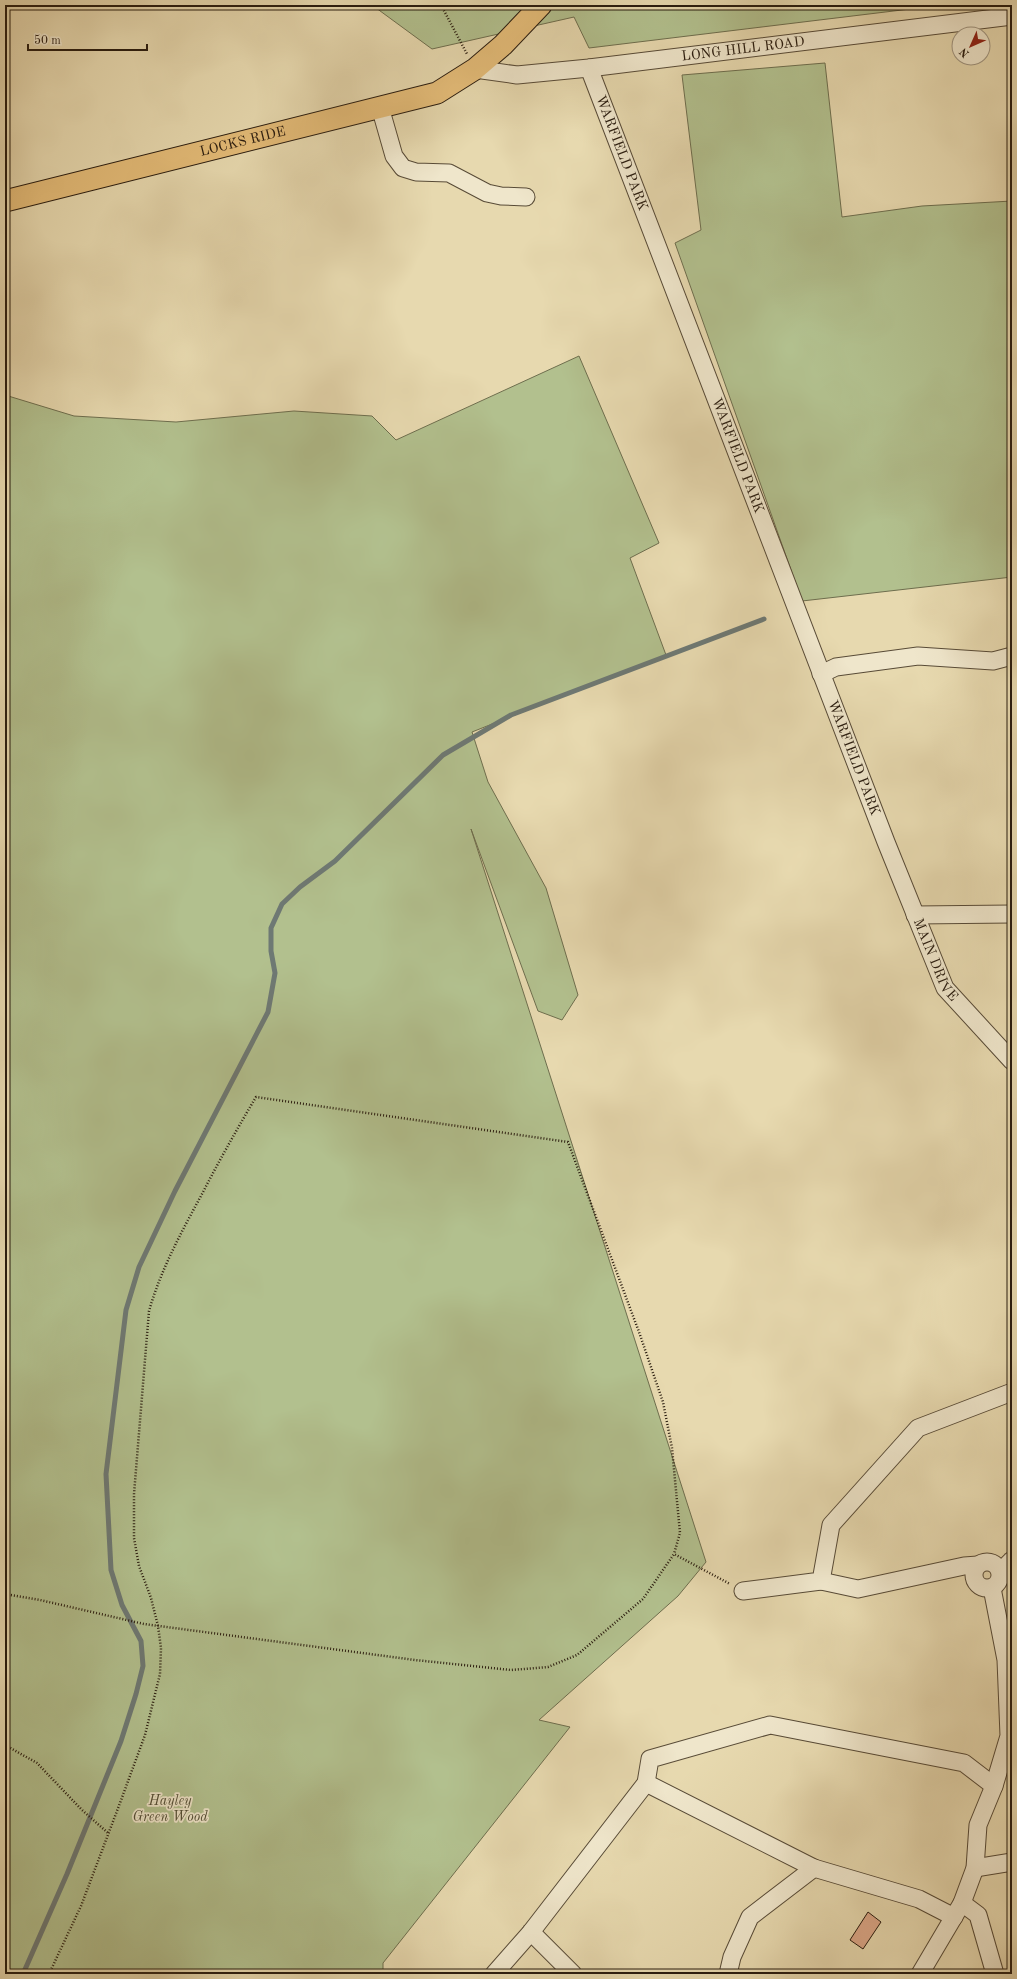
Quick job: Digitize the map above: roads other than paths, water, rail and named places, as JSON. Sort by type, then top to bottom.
[{"type":"main road","name":"LOCKS RIDE","points":[[5,201],[437,93],[475,69],[503,45],[542,5]]},
{"type":"street","name":"LONG HILL ROAD","points":[[475,69],[517,75],[589,68],[1012,16]]},
{"type":"street","name":"WARFIELD PARK","points":[[589,68],[886,842]]},
{"type":"street","points":[[380,107],[394,156],[403,168],[416,172],[449,172],[486,193],[501,196],[526,197]]},
{"type":"street","points":[[821,674],[836,667],[918,656],[993,661],[1012,656]]},
{"type":"street","name":"MAIN DRIVE","points":[[886,842],[945,988],[1012,1061]]},
{"type":"street","points":[[915,915],[1012,914]]},
{"type":"street","points":[[821,1581],[831,1525],[918,1428],[1012,1392]]},
{"type":"street","points":[[743,1591],[821,1581],[858,1589],[972,1569],[987,1562],[1003,1566],[999,1582],[992,1588],[987,1589],[978,1586],[972,1569]]},
{"type":"street","points":[[920,1974],[958,1910],[975,1868],[978,1826],[994,1786],[1009,1736],[1006,1660],[992,1588]]},
{"type":"street","points":[[494,1974],[531,1932],[646,1783],[650,1759],[770,1725],[964,1763],[994,1786]]},
{"type":"street","points":[[646,1783],[814,1868],[978,1916],[995,1974]]},
{"type":"street","points":[[975,1868],[1012,1862]]},
{"type":"street","points":[[728,1974],[732,1957],[750,1917],[814,1868]]},
{"type":"street","points":[[531,1932],[573,1974]]},
{"type":"waterway","points":[[23,1974],[67,1874],[121,1741],[143,1666],[141,1641],[122,1605],[111,1570],[106,1474],[126,1310],[139,1267],[175,1191],[268,1012],[275,973],[271,951],[271,928],[282,904],[300,887],[335,861],[443,755],[511,715],[764,619]]},
{"type":"park label","name":"Hayley Green Wood","points":[[170,1810]]}]
